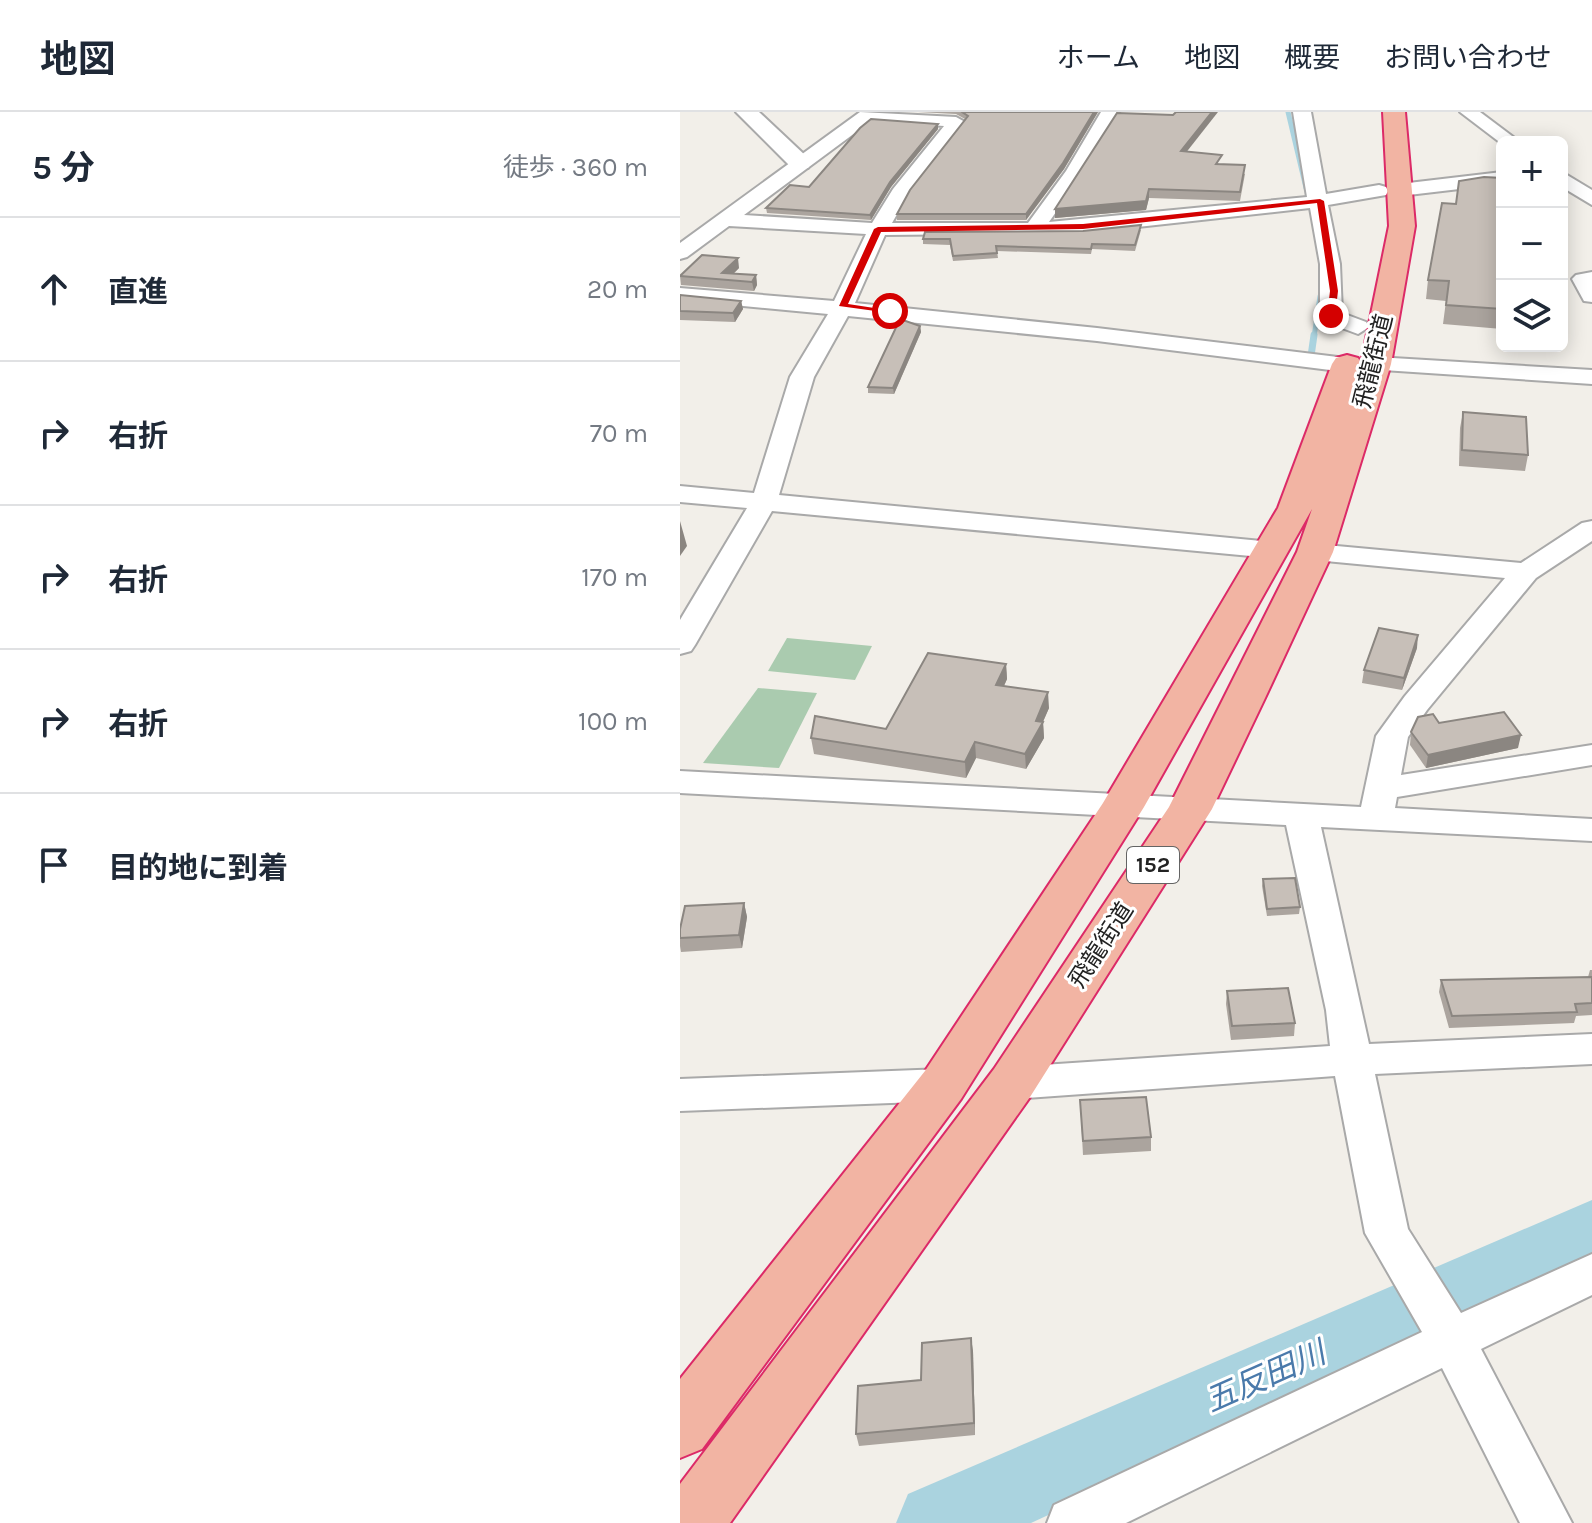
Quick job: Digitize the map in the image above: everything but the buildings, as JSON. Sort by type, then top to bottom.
[{"type":"highway","name":"飛龍街道","points":[[691,1523],[1012,1083],[1190,809],[1294,551],[1402,226],[1390,190],[1374,112]]},
{"type":"highway","name":"飛龍街道","points":[[1390,190],[1394,112]]},
{"type":"highway","name":"飛龍街道","points":[[680,1428],[943,1085],[1122,807],[1294,551]]},
{"type":"street","points":[[747,112],[800,163]]},
{"type":"street","points":[[1034,229],[1075,172],[1110,112]]},
{"type":"street","points":[[1302,112],[1304,139],[1320,201],[1334,291],[1331,316],[1360,352]]},
{"type":"street","points":[[1469,112],[1503,136]]},
{"type":"street","points":[[680,253],[870,114],[956,122],[900,193],[878,229],[843,306],[802,377],[764,502],[680,645]]},
{"type":"street","points":[[1568,174],[1592,199]]},
{"type":"street","points":[[724,220],[878,229],[1034,229],[1320,201],[1496,179]]},
{"type":"street","points":[[1592,278],[1583,279],[1592,296]]},
{"type":"street","points":[[680,294],[843,306],[1124,335],[1360,352],[1592,377]]},
{"type":"street","points":[[680,494],[1526,572]]},
{"type":"street","points":[[1379,804],[1392,736],[1416,703],[1526,572],[1592,529]]},
{"type":"street","points":[[680,782],[1301,815],[1379,804],[1592,755]]},
{"type":"street","points":[[1379,804],[1592,830]]},
{"type":"street","points":[[1301,815],[1345,1010],[1387,1233],[1448,1334],[1547,1523]]},
{"type":"street","points":[[1012,1083],[1352,1060],[1592,1049]]},
{"type":"street","points":[[680,1095],[943,1085]]},
{"type":"street","points":[[1072,1523],[1448,1334],[1592,1273]]},
{"type":"green space","points":[[787,638],[872,646],[855,680],[768,671]]},
{"type":"green space","points":[[758,688],[817,693],[779,768],[703,763]]},
{"type":"waterway","points":[[1288,112],[1306,188]]},
{"type":"waterway","points":[[1314,337],[1320,296]]},
{"type":"waterway","points":[[1311,356],[1314,335]]},
{"type":"waterway","name":"五反田川","points":[[938,1523],[1592,1231]]},
{"type":"route","points":[[890,311],[843,306],[878,229],[1083,227],[1188,213],[1320,201],[1334,291],[1331,316]]}]
